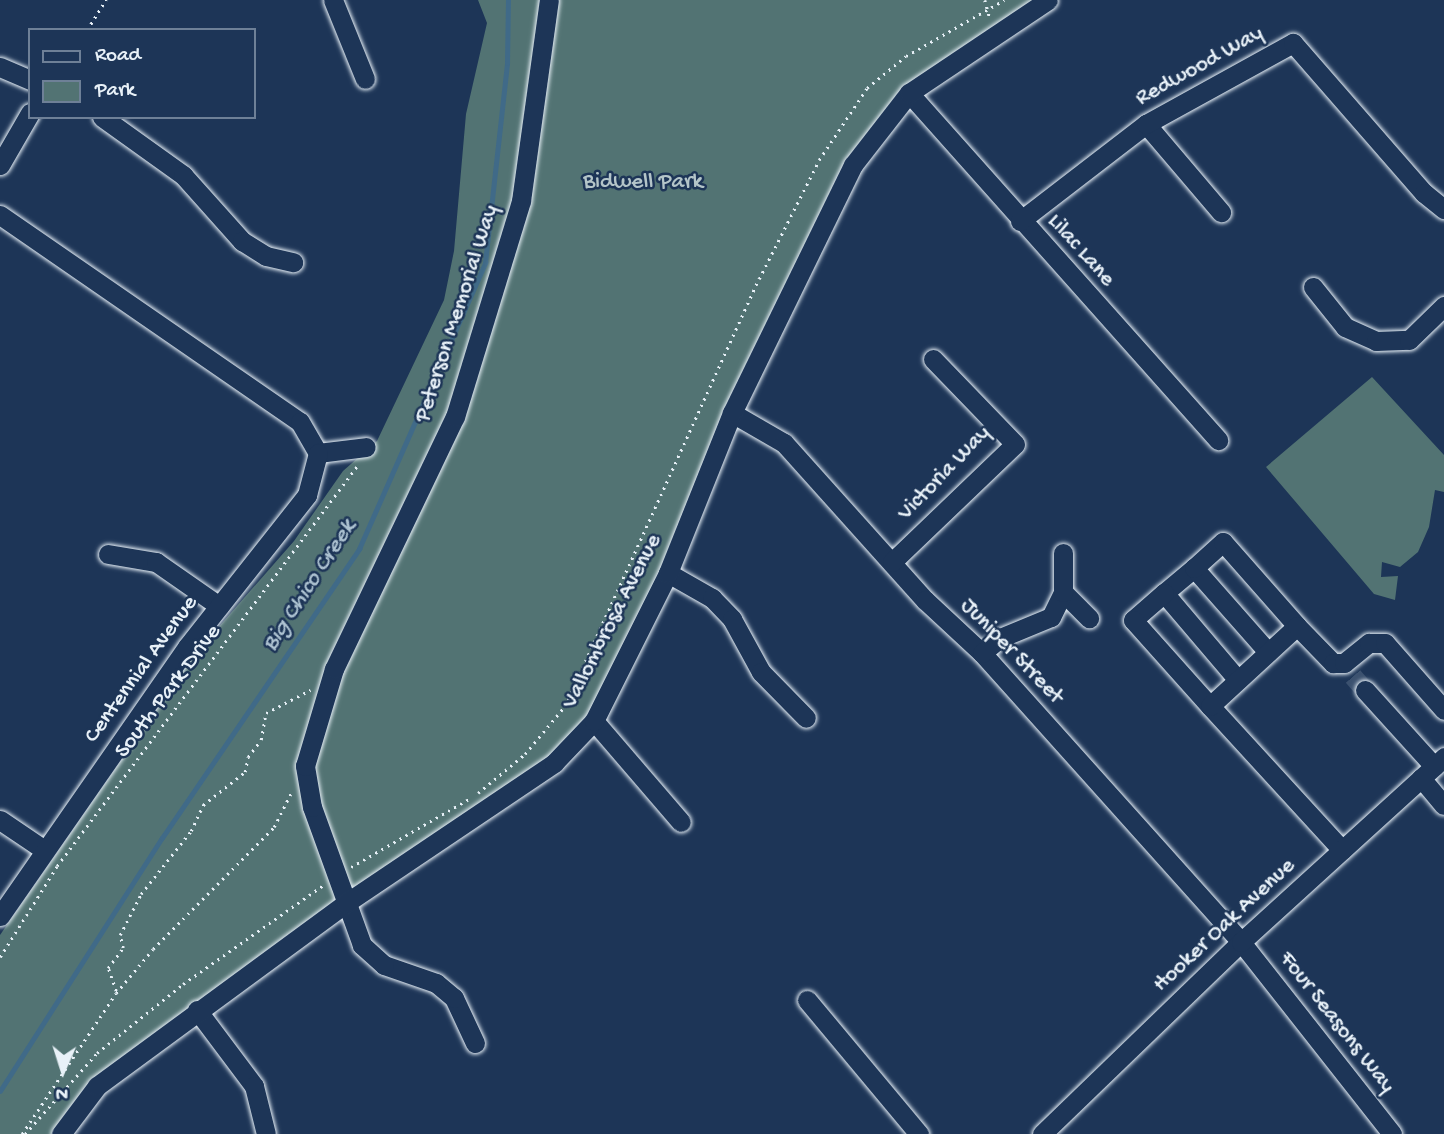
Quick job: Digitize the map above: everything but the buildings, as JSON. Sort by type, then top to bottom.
[{"type":"street","points":[[333,0],[365,79]]},
{"type":"street","name":"Peterson Memorial Way","points":[[475,1043],[454,998],[436,983],[384,965],[362,945],[346,903],[339,874],[312,807],[304,766],[329,684],[454,417],[521,201],[549,0]]},
{"type":"street","name":"Vallombrosa Avenue","points":[[61,1134],[97,1087],[197,1010],[346,903],[554,763],[594,721],[668,573],[732,412],[853,164],[909,93],[1048,0]]},
{"type":"street","name":"Redwood Way","points":[[1020,221],[1146,124],[1293,43],[1424,193],[1444,209]]},
{"type":"street","points":[[0,67],[28,79]]},
{"type":"street","name":"Lilac Lane","points":[[909,93],[1020,221],[1218,440]]},
{"type":"street","points":[[0,165],[28,116]]},
{"type":"street","points":[[105,119],[183,175],[242,241],[266,256],[293,262]]},
{"type":"street","points":[[1146,124],[1221,212]]},
{"type":"street","points":[[0,215],[300,422],[318,453],[366,447]]},
{"type":"street","points":[[1313,287],[1345,327],[1376,341],[1409,340],[1444,306]]},
{"type":"street","name":"Victoria Way","points":[[892,562],[1015,444],[933,359]]},
{"type":"street","name":"Juniper Street","points":[[732,412],[784,443],[892,562],[982,653],[1241,942]]},
{"type":"street","name":"Centennial Avenue","points":[[0,915],[43,849],[219,606],[307,495],[318,453]]},
{"type":"street","points":[[1342,850],[1133,621],[1223,542],[1333,663],[1354,676],[1433,767],[1444,805]]},
{"type":"street","points":[[982,653],[1000,638],[1051,617],[1063,592],[1063,553]]},
{"type":"street","points":[[108,554],[156,562],[219,606]]},
{"type":"street","points":[[1194,568],[1268,652]]},
{"type":"street","points":[[668,573],[712,598],[733,619],[761,671],[806,718]]},
{"type":"street","points":[[1063,592],[1089,618]]},
{"type":"street","points":[[1164,593],[1238,680]]},
{"type":"street","points":[[1210,706],[1297,626]]},
{"type":"street","points":[[1354,676],[1369,643],[1385,643],[1444,710]]},
{"type":"street","points":[[594,721],[681,822]]},
{"type":"street","name":"Hooker Oak Avenue","points":[[1053,1131],[1241,942],[1433,767]]},
{"type":"street","points":[[0,820],[43,849]]},
{"type":"street","name":"Four Seasons Way","points":[[1241,942],[1392,1134]]},
{"type":"street","points":[[807,1000],[919,1134]]},
{"type":"street","points":[[197,1010],[254,1086],[266,1134]]},
{"type":"path","points":[[88,28],[106,0]]},
{"type":"path","points":[[23,1134],[97,1053],[183,984],[339,874],[474,796],[525,754],[565,706],[759,279],[819,160],[867,89],[906,56],[1004,0]]},
{"type":"path","name":"South Park Drive","points":[[0,957],[57,866],[306,536],[366,447]]},
{"type":"path","points":[[116,993],[108,968],[123,948],[120,935],[141,894],[191,831],[204,805],[245,772],[248,757],[261,740],[266,713],[294,695],[329,684]]},
{"type":"path","points":[[23,1134],[116,993],[153,949],[274,827],[304,766]]},
{"type":"green space","name":"Bidwell Park","points":[[478,0],[1044,0],[909,93],[853,165],[619,675],[554,763],[98,1086],[61,1134],[0,1134],[0,935],[195,654],[294,541],[343,471],[377,441],[444,300],[454,251],[466,114],[487,23]]},
{"type":"green space","points":[[1372,377],[1444,455],[1444,492],[1435,490],[1429,527],[1418,552],[1400,567],[1382,562],[1381,577],[1398,576],[1395,600],[1374,594],[1266,467]]},
{"type":"waterway","name":"Big Chico Creek","points":[[0,1091],[162,838],[359,549],[485,263],[507,63],[508,0]]},
{"type":"tunnel","points":[[1353,676],[1365,690]]}]
